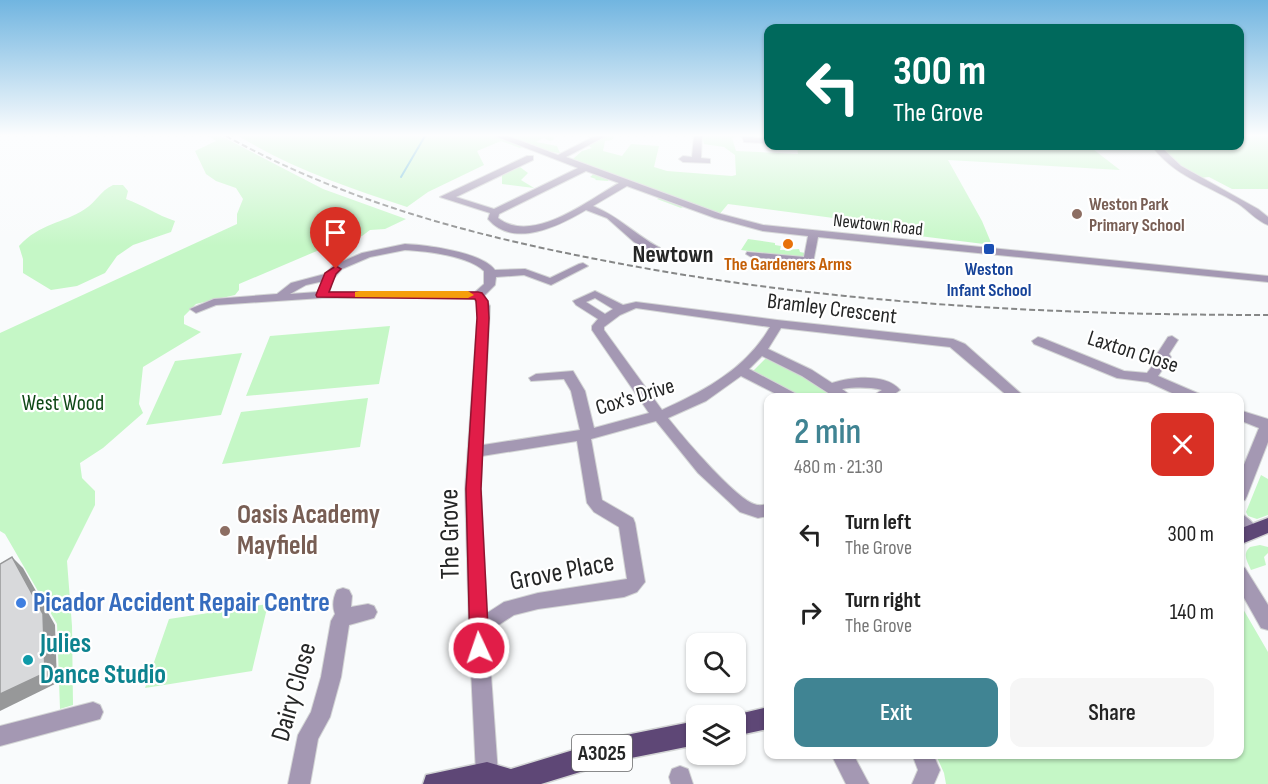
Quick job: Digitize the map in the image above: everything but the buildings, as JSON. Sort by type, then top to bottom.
[{"type":"main road","points":[[1244,529],[1268,525]]},
{"type":"main road","points":[[746,723],[764,719]]},
{"type":"main road","name":"A3025","points":[[435,784],[487,774],[511,783],[622,748],[686,735]]},
{"type":"street","points":[[498,173],[444,197],[495,212],[575,173]]},
{"type":"street","name":"Newtown Road","points":[[597,173],[738,222],[813,235],[1268,279]]},
{"type":"street","points":[[1187,173],[1250,205],[1268,222]]},
{"type":"street","points":[[495,212],[493,219],[499,224],[534,230],[542,228],[625,183]]},
{"type":"street","points":[[584,206],[614,219],[638,240],[656,250],[650,253]]},
{"type":"street","points":[[751,254],[814,264],[813,235]]},
{"type":"street","points":[[196,309],[214,302],[321,295],[478,295],[489,285],[491,274],[482,263],[428,248],[405,246],[368,254],[334,270],[321,295]]},
{"type":"street","points":[[491,274],[525,272],[539,276],[543,285],[557,281],[584,266]]},
{"type":"street","points":[[280,298],[285,292],[309,280],[329,277]]},
{"type":"street","points":[[622,309],[595,294],[579,301],[606,319],[598,326],[598,330],[658,416],[735,500],[746,508],[758,512],[764,511]]},
{"type":"street","name":"The Grove","points":[[478,295],[484,306],[474,500],[478,628],[487,774]]},
{"type":"street","name":"Bramley Crescent","points":[[606,319],[622,309],[636,305],[777,324],[953,343],[964,349],[1013,393]]},
{"type":"street","name":"Cox's Drive","points":[[475,452],[586,434],[658,416],[702,396],[741,371],[761,351],[777,324]]},
{"type":"street","points":[[1150,378],[1165,357],[1163,354],[1172,340]]},
{"type":"street","name":"Laxton Close","points":[[1038,341],[1122,375],[1150,378],[1185,393]]},
{"type":"street","points":[[761,351],[840,393]]},
{"type":"street","points":[[741,371],[787,393]]},
{"type":"street","points":[[536,378],[568,374],[578,391],[586,434]]},
{"type":"street","points":[[832,387],[853,382],[888,386],[893,390],[887,393]]},
{"type":"street","points":[[1244,417],[1268,425],[1244,484]]},
{"type":"street","name":"Grove Place","points":[[478,628],[510,608],[624,589],[632,587],[636,582],[627,524],[594,503],[586,434]]},
{"type":"street","points":[[1244,578],[1260,595],[1268,622]]},
{"type":"street","name":"Dairy Close","points":[[299,784],[308,735],[320,717],[331,677],[344,606],[368,612]]},
{"type":"street","points":[[0,736],[93,712]]},
{"type":"street","points":[[844,759],[858,784]]},
{"type":"street","points":[[923,784],[929,770],[924,759]]},
{"type":"green space","name":"West Wood","points":[[291,173],[323,189],[406,219],[385,229],[370,230],[362,236],[338,242],[239,284],[239,290],[235,295],[196,304],[184,316],[184,324],[201,332],[143,367],[139,404],[143,413],[103,448],[80,463],[82,478],[95,491],[95,505],[67,561],[72,626],[73,705],[60,709],[57,624],[5,534],[0,531],[0,333],[237,224],[237,214],[243,199],[236,188],[216,181],[206,174]]},
{"type":"green space","points":[[311,173],[468,173],[428,192],[407,207]]},
{"type":"green space","points":[[507,173],[527,173],[521,180],[534,188],[502,184],[502,175]]},
{"type":"green space","points":[[595,173],[688,173],[732,176],[736,175],[736,173],[955,173],[982,221],[992,245],[887,232],[886,225],[728,204],[718,216],[687,205],[681,208],[657,199],[661,197],[610,177],[608,181],[595,180],[590,177]]},
{"type":"green space","points":[[1190,173],[1268,173],[1268,189],[1232,189],[1209,177],[1199,178]]},
{"type":"green space","points":[[113,185],[123,185],[128,191],[126,199],[175,221],[171,232],[133,245],[117,256],[105,273],[77,286],[51,290],[23,273],[23,259],[19,246],[27,238],[85,209]]},
{"type":"green space","points":[[748,239],[775,243],[781,246],[780,250],[799,249],[800,252],[805,253],[804,258],[741,250]]},
{"type":"green space","points":[[390,326],[379,384],[246,396],[270,336]]},
{"type":"green space","points":[[242,353],[221,415],[146,425],[175,361]]},
{"type":"green space","points":[[767,357],[834,393],[794,393],[751,373]]},
{"type":"green space","points":[[368,398],[360,447],[222,464],[241,412]]},
{"type":"green space","points":[[1261,475],[1268,479],[1268,515],[1257,519],[1248,516],[1246,512]]},
{"type":"green space","points":[[1260,545],[1268,547],[1268,553],[1264,557],[1266,565],[1251,570],[1246,552],[1250,547]]},
{"type":"green space","points":[[268,604],[252,671],[145,688],[169,619]]},
{"type":"green space","points":[[1244,611],[1268,652],[1268,784],[946,784],[938,759],[1244,759]]},
{"type":"waterway","points":[[401,177],[404,173]]},
{"type":"railway","points":[[302,173],[370,200],[468,230],[570,254],[702,278],[863,298],[943,304],[1105,313],[1268,315]]},
{"type":"slow traffic","points":[[360,294],[468,295]]},
{"type":"place","name":"Weston Park Primary School","points":[[1077,214]]},
{"type":"place","name":"The Gardeners Arms","points":[[788,244]]},
{"type":"place","name":"Weston Infant School","points":[[989,249]]},
{"type":"place","name":"Oasis Academy Mayfield","points":[[225,531]]},
{"type":"place","name":"Picador Accident Repair Centre","points":[[21,603]]},
{"type":"place","name":"Julies Dance Studio","points":[[28,660]]},
{"type":"district","name":"Newtown","points":[[673,254]]},
{"type":"route","points":[[336,269],[331,273],[321,295],[478,295],[484,306],[473,489],[479,648]]}]
